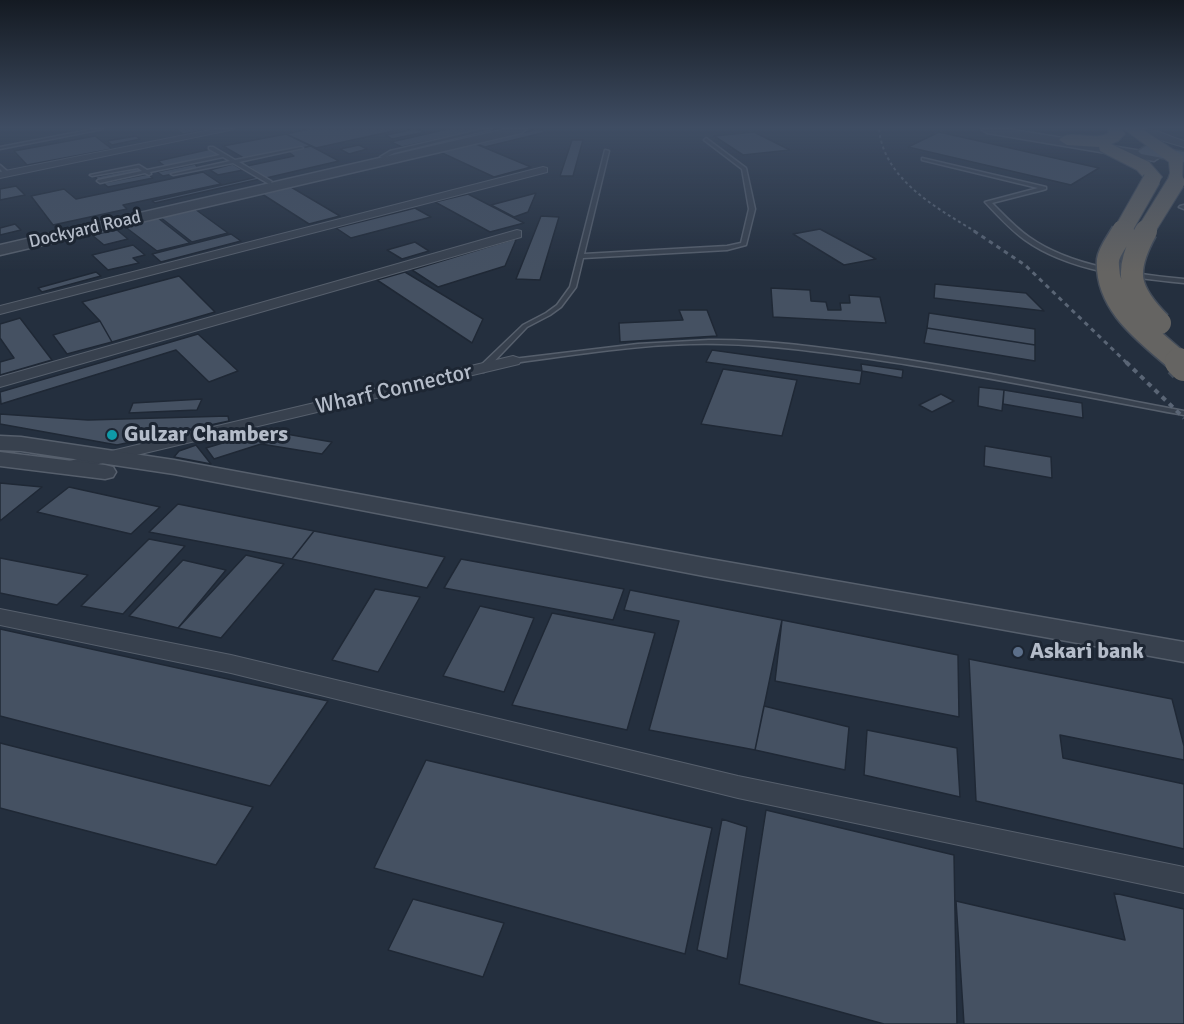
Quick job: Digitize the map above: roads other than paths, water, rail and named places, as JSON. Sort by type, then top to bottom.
[{"type":"highway","points":[[1152,178],[1108,258],[1110,277],[1114,295],[1129,317],[1184,367]]},
{"type":"highway","points":[[1179,180],[1139,246],[1132,262],[1132,278],[1140,297],[1154,317],[1184,344]]},
{"type":"street","name":"Dockyard Road","points":[[0,242],[292,177]]},
{"type":"street","name":"Dockyard Road","points":[[0,250],[308,177]]},
{"type":"street","points":[[0,310],[517,177]]},
{"type":"street","points":[[0,382],[517,234]]},
{"type":"street","name":"Wharf Connector","points":[[65,467],[513,361]]},
{"type":"street","points":[[7,451],[111,456],[693,565],[1184,652]]},
{"type":"street","points":[[7,451],[65,467],[191,484],[1184,668]]},
{"type":"street","points":[[0,617],[231,664],[738,787],[1184,880]]},
{"type":"lane","points":[[100,182],[124,177]]},
{"type":"lane","points":[[259,177],[268,182]]},
{"type":"lane","points":[[481,370],[525,326],[548,315],[559,306],[575,283],[602,177]]},
{"type":"lane","points":[[582,256],[727,248],[744,244],[752,209],[746,177]]},
{"type":"lane","points":[[998,177],[1044,188],[988,202],[1015,229],[1042,247],[1089,265],[1146,277],[1184,281]]},
{"type":"lane","points":[[513,361],[646,345],[724,341],[830,352],[913,364],[1184,413]]},
{"type":"railway","points":[[901,177],[929,202],[976,232]]},
{"type":"railway","points":[[974,231],[1025,265],[1128,364]]},
{"type":"railway","points":[[1126,362],[1184,418]]},
{"type":"place","name":"Gulzar Chambers","points":[[112,435]]},
{"type":"place","name":"Askari bank","points":[[1018,652]]}]
